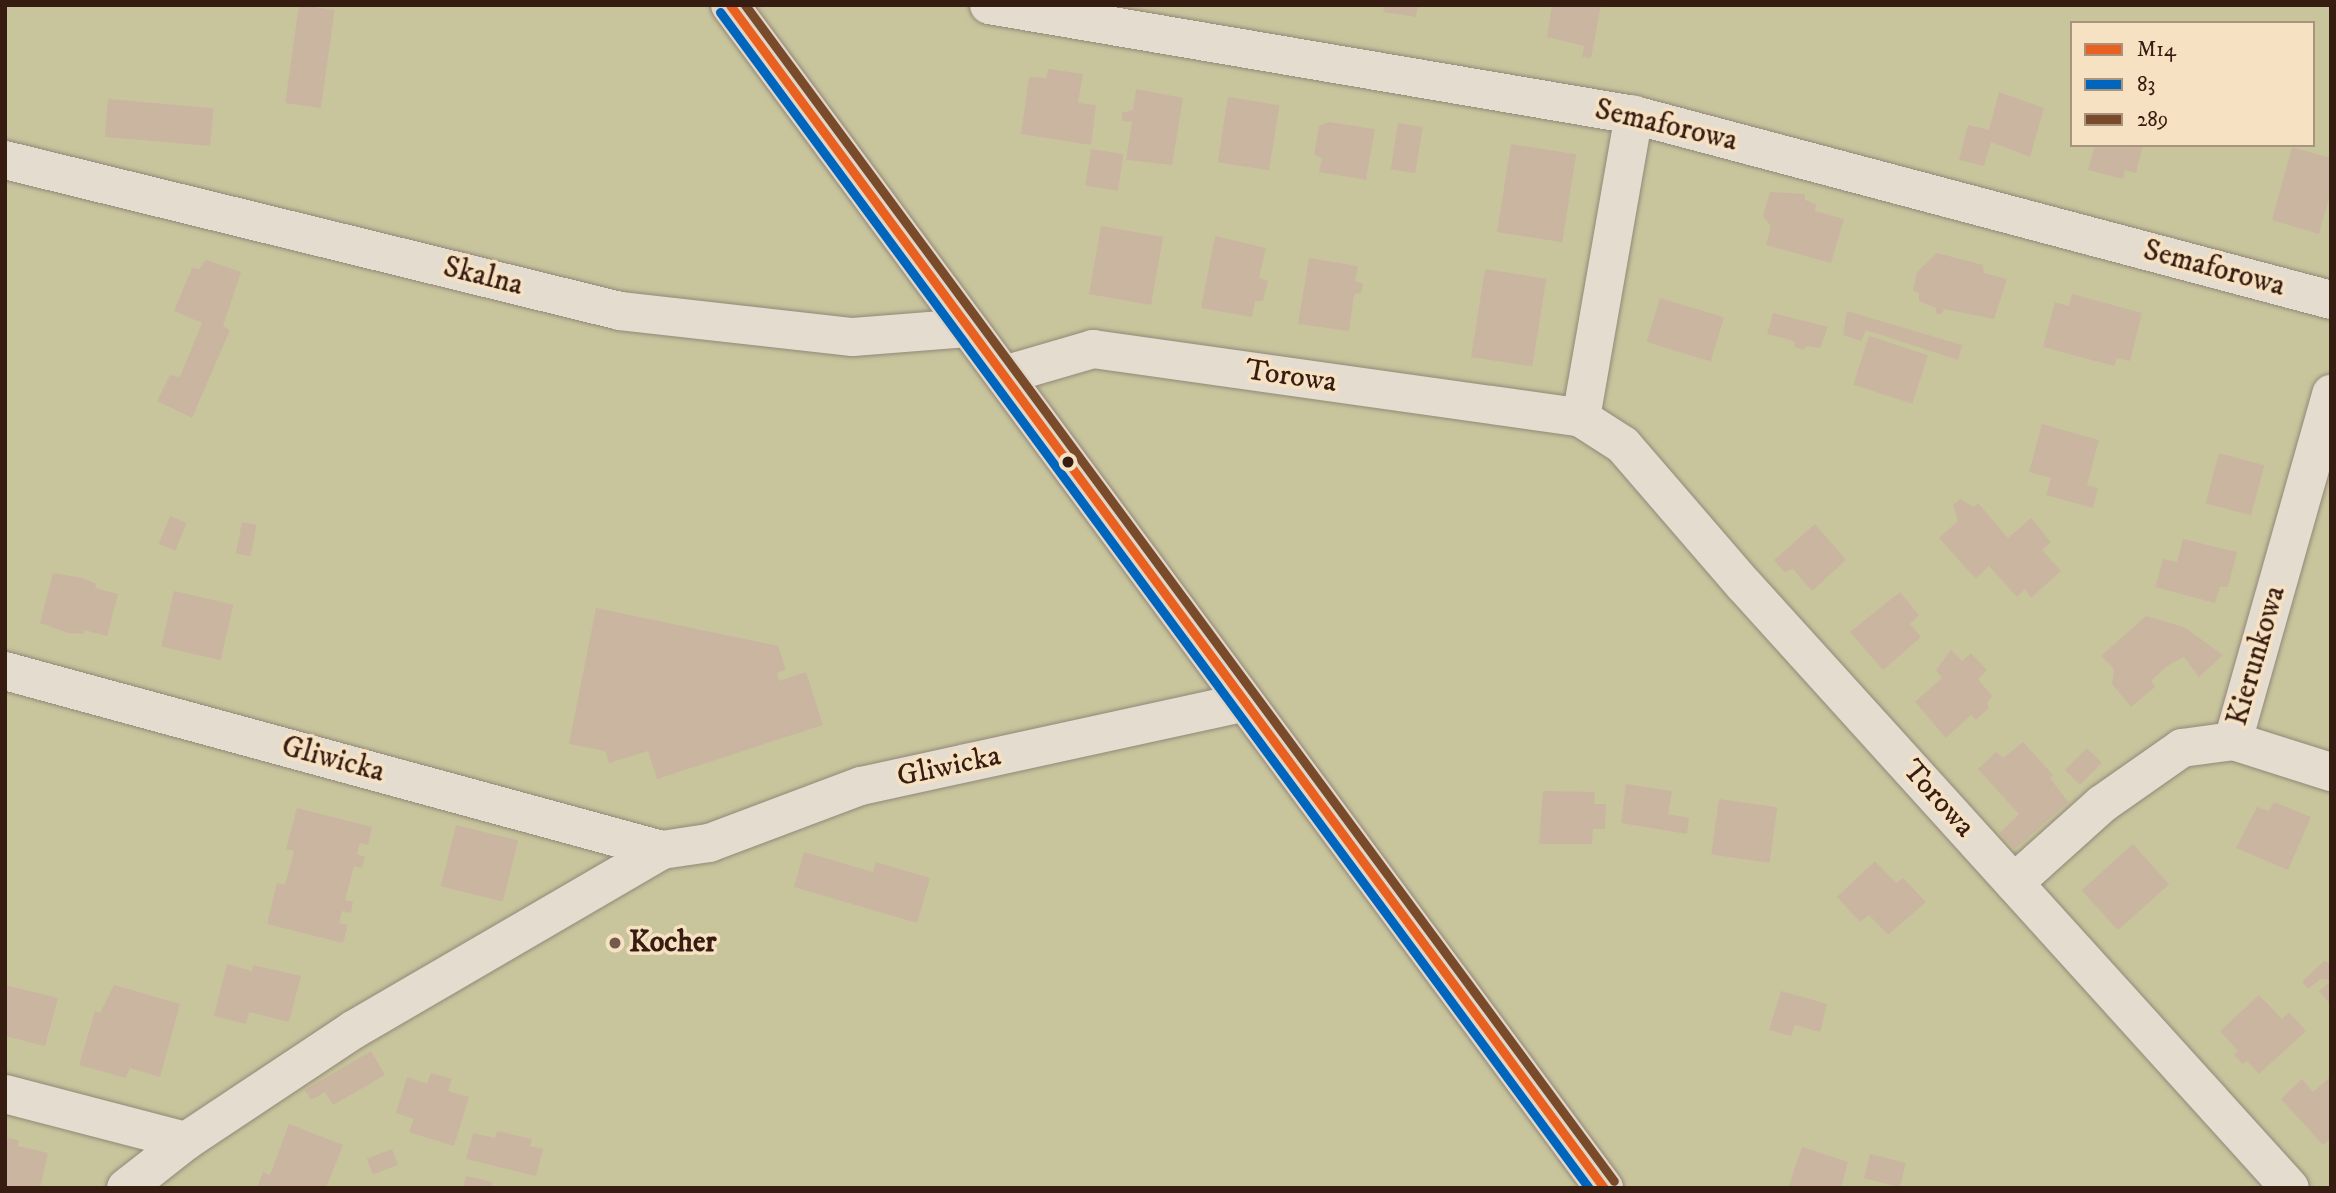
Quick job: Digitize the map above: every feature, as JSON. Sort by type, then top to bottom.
[{"type":"main road","points":[[730,5],[1243,703],[1604,1188]]},
{"type":"street","name":"Semaforowa","points":[[989,5],[1634,115],[2331,300]]},
{"type":"street","points":[[1581,418],[1634,115]]},
{"type":"street","name":"Skalna","points":[[5,160],[621,311],[853,337],[968,328]]},
{"type":"street","name":"Torowa","points":[[1004,375],[1093,349],[1581,418],[1623,445],[2290,1188]]},
{"type":"street","name":"Kierunkowa","points":[[2014,883],[2102,804],[2182,748],[2233,741],[2331,394]]},
{"type":"street","name":"Gliwicka","points":[[5,671],[662,850]]},
{"type":"street","name":"Gliwicka","points":[[126,1188],[186,1141],[353,1030],[662,850],[709,843],[861,786],[1243,703]]},
{"type":"street","points":[[2233,741],[2331,772]]},
{"type":"street","points":[[5,1094],[186,1141]]},
{"type":"shaded area","points":[[5,5],[2331,5],[2331,1188],[5,1188]]},
{"type":"building","points":[[299,5],[335,10],[321,108],[285,103]]},
{"type":"building","points":[[1385,5],[1418,5],[1416,17],[1383,12]]},
{"type":"building","points":[[1552,5],[1601,5],[1591,58],[1582,57],[1584,46],[1547,37]]},
{"type":"building","points":[[1048,69],[1083,74],[1078,103],[1096,105],[1091,145],[1021,134],[1029,77],[1046,78]]},
{"type":"building","points":[[1136,89],[1183,98],[1172,165],[1126,160],[1132,122],[1122,121],[1122,113],[1133,110]]},
{"type":"building","points":[[1999,92],[2044,108],[2030,157],[1991,142],[1984,166],[1959,160],[1968,125],[1989,130]]},
{"type":"building","points":[[1228,97],[1279,105],[1269,170],[1218,162]]},
{"type":"building","points":[[108,99],[214,108],[210,146],[105,137]]},
{"type":"building","points":[[1329,122],[1375,129],[1366,180],[1319,172],[1322,158],[1314,155],[1319,126]]},
{"type":"building","points":[[1398,123],[1423,127],[1415,173],[1391,169]]},
{"type":"building","points":[[1511,144],[1576,154],[1562,242],[1497,232]]},
{"type":"building","points":[[2094,147],[2142,147],[2136,173],[2125,170],[2123,179],[2088,170]]},
{"type":"building","points":[[2292,147],[2331,158],[2331,191],[2319,234],[2272,220]]},
{"type":"building","points":[[1091,149],[1124,154],[1118,191],[1085,186]]},
{"type":"building","points":[[1770,192],[1805,194],[1805,200],[1816,204],[1815,211],[1844,219],[1831,263],[1766,245],[1771,226],[1763,216]]},
{"type":"building","points":[[1101,226],[1163,237],[1151,305],[1089,294]]},
{"type":"building","points":[[1215,236],[1266,248],[1259,278],[1268,281],[1263,301],[1255,301],[1252,317],[1201,308]]},
{"type":"building","points":[[1937,253],[1983,265],[1984,273],[2007,279],[1994,319],[1944,309],[1942,314],[1936,314],[1936,308],[1919,301],[1919,293],[1913,291],[1917,272]]},
{"type":"building","points":[[1309,258],[1358,266],[1355,281],[1363,284],[1361,293],[1354,294],[1349,331],[1298,324]]},
{"type":"building","points":[[206,260],[241,272],[223,326],[230,330],[192,418],[157,401],[170,375],[180,377],[202,323],[174,311],[192,268],[199,269]]},
{"type":"building","points":[[1485,269],[1546,279],[1532,367],[1471,357]]},
{"type":"building","points":[[2072,294],[2142,313],[2130,361],[2117,358],[2114,366],[2043,347],[2055,302],[2069,306]]},
{"type":"building","points":[[1660,298],[1724,318],[1711,362],[1647,342]]},
{"type":"building","points":[[1847,311],[1962,345],[1958,360],[1866,330],[1861,341],[1843,335]]},
{"type":"building","points":[[1773,313],[1828,327],[1820,348],[1806,346],[1804,350],[1795,347],[1794,341],[1767,334]]},
{"type":"building","points":[[1869,336],[1928,355],[1912,404],[1853,385]]},
{"type":"building","points":[[2042,424],[2099,440],[2087,485],[2098,488],[2093,508],[2046,495],[2051,478],[2029,472]]},
{"type":"building","points":[[2219,453],[2264,465],[2251,515],[2206,503]]},
{"type":"building","points":[[1960,499],[1974,507],[1978,503],[2008,538],[2031,518],[2051,542],[2042,550],[2061,571],[2031,598],[2025,589],[2017,597],[1989,566],[1976,579],[1939,538],[1958,521],[1953,505]]},
{"type":"building","points":[[170,516],[187,523],[175,551],[159,544]]},
{"type":"building","points":[[242,522],[257,525],[251,556],[236,553]]},
{"type":"building","points":[[1815,524],[1846,560],[1812,591],[1793,569],[1784,572],[1774,560]]},
{"type":"building","points":[[2183,539],[2237,552],[2228,587],[2220,587],[2215,603],[2155,587],[2163,559],[2177,562]]},
{"type":"building","points":[[53,573],[83,578],[96,584],[95,588],[118,594],[107,636],[84,630],[83,634],[68,633],[40,623]]},
{"type":"building","points":[[174,591],[233,605],[221,660],[161,647]]},
{"type":"building","points":[[1900,592],[1919,615],[1910,624],[1921,637],[1883,670],[1850,632]]},
{"type":"building","points":[[596,608],[778,646],[786,670],[777,673],[779,681],[806,672],[823,725],[657,779],[648,751],[609,763],[605,751],[569,744]]},
{"type":"building","points":[[2146,616],[2184,627],[2223,655],[2199,677],[2184,657],[2167,666],[2151,681],[2155,687],[2131,707],[2112,684],[2114,669],[2101,656]]},
{"type":"building","points":[[1951,650],[1962,661],[1971,653],[1987,670],[1978,679],[1992,696],[1987,703],[1989,708],[1976,720],[1971,715],[1946,738],[1915,702],[1942,678],[1936,670]]},
{"type":"building","points":[[2023,742],[2053,775],[2050,778],[2068,802],[2015,849],[2000,833],[2019,814],[1978,769],[1996,752],[2003,758]]},
{"type":"building","points":[[2087,748],[2102,763],[2080,785],[2065,770]]},
{"type":"building","points":[[1626,784],[1672,791],[1668,814],[1689,818],[1687,834],[1621,823]]},
{"type":"building","points":[[1543,791],[1595,792],[1594,804],[1606,804],[1605,829],[1593,829],[1592,844],[1539,844]]},
{"type":"building","points":[[1719,799],[1777,807],[1770,863],[1711,854]]},
{"type":"building","points":[[2274,802],[2311,817],[2288,870],[2236,848],[2257,807],[2269,811]]},
{"type":"building","points":[[297,808],[372,827],[368,845],[360,843],[357,854],[365,857],[362,868],[354,866],[345,900],[353,902],[351,913],[342,911],[339,923],[348,925],[343,943],[267,924],[277,883],[285,885],[294,851],[286,849]]},
{"type":"building","points":[[456,825],[518,840],[503,902],[441,886]]},
{"type":"building","points":[[2133,844],[2169,884],[2118,930],[2082,890]]},
{"type":"building","points":[[804,852],[873,872],[876,862],[930,878],[917,923],[794,887]]},
{"type":"building","points":[[1875,861],[1896,883],[1903,878],[1926,902],[1888,935],[1869,915],[1860,922],[1837,897]]},
{"type":"building","name":"Kocher","points":[[615,938],[619,939],[619,947],[615,948],[611,947],[610,943],[611,939]]},
{"type":"building","points":[[2324,961],[2331,964],[2331,980],[2321,979],[2308,989],[2302,982]]},
{"type":"building","points":[[227,964],[252,971],[253,965],[301,976],[289,1022],[249,1012],[246,1024],[214,1016]]},
{"type":"building","points":[[2331,981],[2331,1005],[2319,991]]},
{"type":"building","points":[[5,985],[58,998],[45,1046],[5,1036]]},
{"type":"building","points":[[114,985],[180,1004],[160,1077],[130,1068],[126,1078],[79,1065],[95,1011],[100,1013]]},
{"type":"building","points":[[1781,991],[1827,1004],[1820,1032],[1795,1025],[1791,1036],[1769,1030]]},
{"type":"building","points":[[2259,995],[2282,1019],[2289,1012],[2306,1031],[2259,1074],[2247,1061],[2243,1064],[2234,1055],[2238,1051],[2220,1031]]},
{"type":"building","points":[[371,1051],[385,1075],[333,1105],[325,1092],[311,1100],[305,1090]]},
{"type":"building","points":[[431,1073],[452,1079],[448,1091],[469,1097],[454,1146],[409,1132],[414,1119],[396,1113],[407,1077],[427,1084]]},
{"type":"building","points":[[2331,1076],[2331,1138],[2323,1145],[2281,1099],[2302,1079],[2313,1092]]},
{"type":"building","points":[[289,1124],[343,1145],[326,1188],[257,1188],[263,1172],[270,1175]]},
{"type":"building","points":[[497,1131],[532,1139],[530,1146],[543,1149],[536,1176],[466,1159],[473,1133],[495,1138]]},
{"type":"building","points":[[5,1137],[19,1140],[18,1146],[48,1153],[40,1188],[5,1188]]},
{"type":"building","points":[[1802,1147],[1848,1162],[1841,1188],[1788,1188]]},
{"type":"building","points":[[392,1149],[398,1165],[373,1175],[367,1159]]},
{"type":"building","points":[[1870,1154],[1906,1163],[1900,1187],[1864,1178]]},
{"type":"building","points":[[466,1176],[492,1182],[491,1188],[463,1188]]},
{"type":"transit line","name":"M14","points":[[730,5],[1604,1188]]},
{"type":"transit line","name":"289","points":[[745,5],[1614,1181]]},
{"type":"transit line","name":"83","points":[[720,12],[1589,1188]]},
{"type":"place","name":"Kocher","points":[[615,943]]}]
